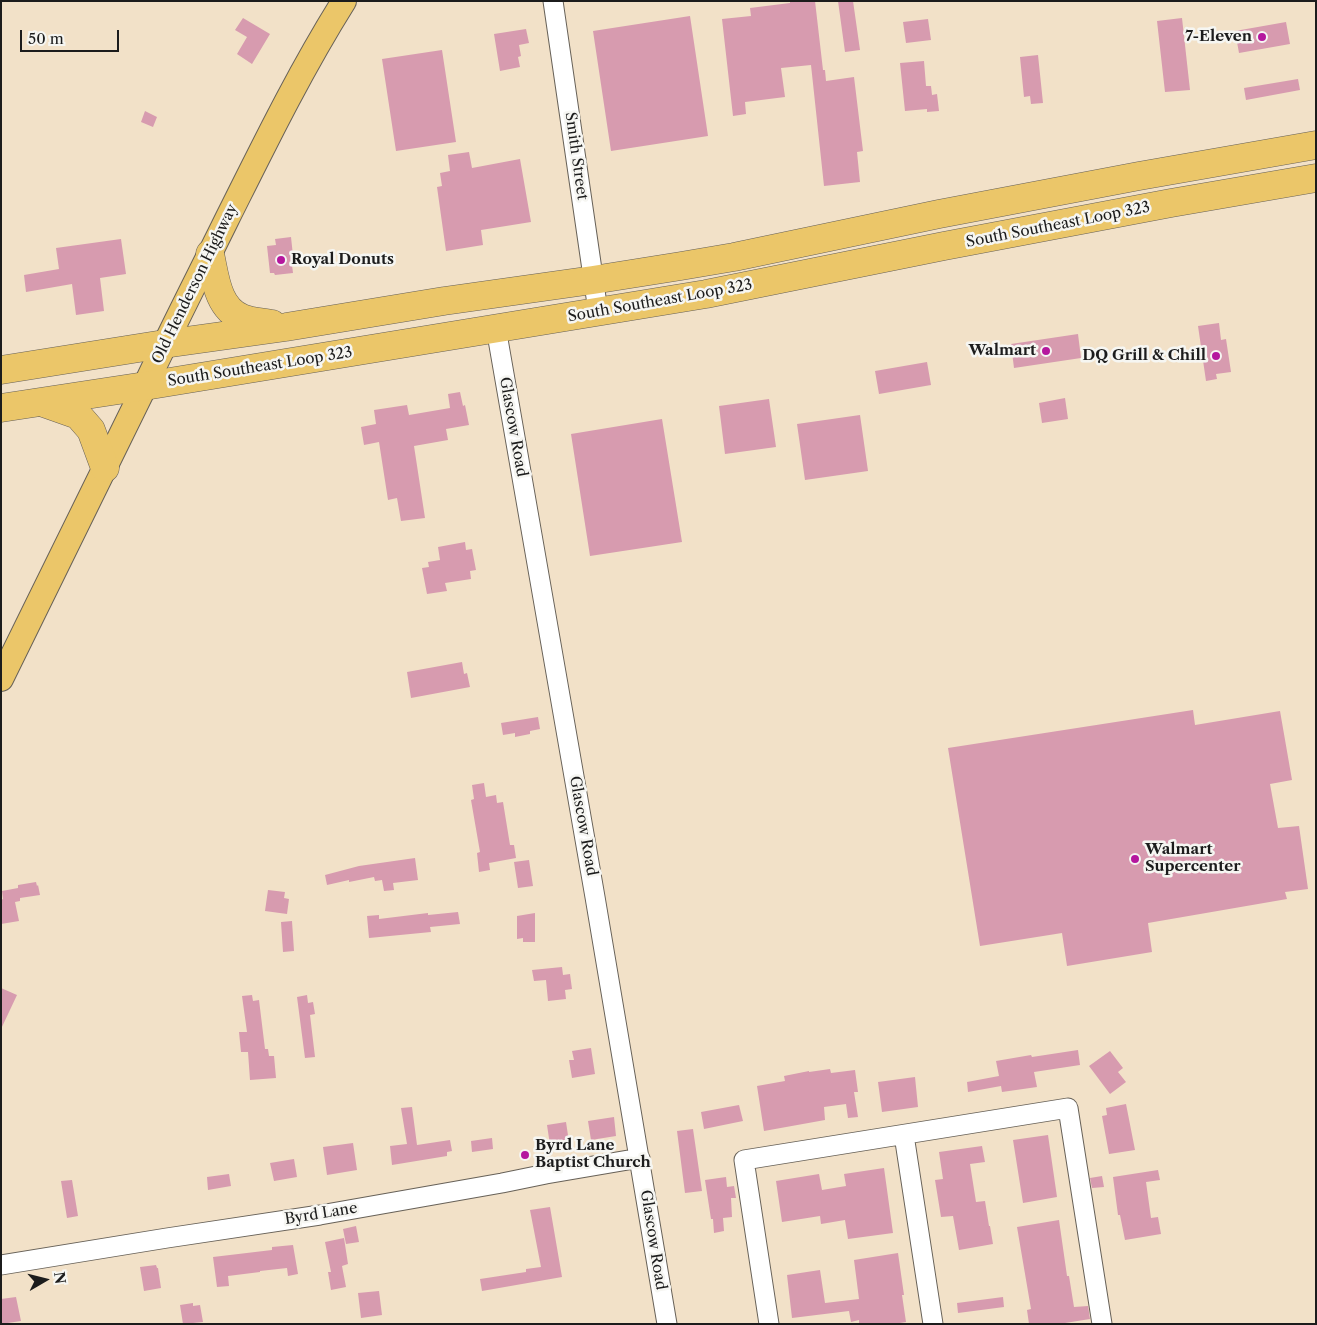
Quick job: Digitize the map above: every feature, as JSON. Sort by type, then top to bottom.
[{"type":"highway","name":"South Southeast Loop 323","points":[[1,370],[734,257],[939,214],[1312,144]]},
{"type":"highway","name":"South Southeast Loop 323","points":[[1,408],[706,294],[1171,203],[1309,181]]},
{"type":"highway","points":[[939,214],[944,246]]},
{"type":"highway","points":[[210,254],[219,293],[227,308],[241,318],[286,327]]},
{"type":"highway","points":[[40,402],[78,416],[91,430],[105,468]]},
{"type":"main road","name":"Old Henderson Highway","points":[[1,679],[164,344],[280,114],[344,1]]},
{"type":"street","name":"Smith Street","points":[[553,1],[598,312]]},
{"type":"street","name":"Glascow Road","points":[[496,328],[668,1324]]},
{"type":"street","points":[[769,1324],[744,1160],[1068,1108],[1102,1324]]},
{"type":"street","points":[[904,1134],[933,1324]]},
{"type":"street","name":"Byrd Lane","points":[[1,1265],[320,1215],[640,1158]]},
{"type":"building","points":[[790,1],[815,1],[826,81],[854,77],[863,151],[857,152],[860,182],[824,186],[811,65],[781,68],[785,97],[745,102],[746,114],[733,116],[722,19],[751,16],[750,8],[790,3]]},
{"type":"building","points":[[838,1],[853,1],[860,50],[845,52]]},
{"type":"building","points":[[690,16],[708,136],[611,151],[593,31]]},
{"type":"building","points":[[243,18],[270,34],[252,64],[237,54],[247,37],[235,30]]},
{"type":"building","points":[[1182,18],[1190,90],[1165,92],[1157,21]]},
{"type":"building","points":[[928,19],[931,40],[906,43],[903,22]]},
{"type":"building","name":"7-Eleven","points":[[1286,22],[1290,44],[1239,53],[1235,31]]},
{"type":"building","points":[[526,29],[529,43],[519,45],[521,56],[518,57],[520,67],[500,71],[494,34]]},
{"type":"building","points":[[442,50],[456,142],[396,151],[382,59]]},
{"type":"building","points":[[1038,55],[1043,103],[1031,104],[1030,96],[1024,97],[1020,57]]},
{"type":"building","points":[[924,61],[926,86],[931,86],[932,95],[937,94],[939,111],[927,112],[927,109],[905,111],[900,63]]},
{"type":"building","points":[[1298,79],[1300,90],[1246,100],[1244,88]]},
{"type":"building","points":[[145,111],[157,117],[153,127],[141,122]]},
{"type":"building","points":[[469,152],[472,168],[520,159],[531,222],[481,230],[483,245],[446,251],[437,187],[442,186],[440,173],[450,171],[448,155]]},
{"type":"building","points":[[291,237],[293,273],[275,275],[270,273],[267,246],[276,245],[275,239]]},
{"type":"building","points":[[121,239],[126,274],[100,278],[104,311],[76,315],[72,284],[26,292],[24,275],[59,269],[56,248]]},
{"type":"building","name":"DQ Grill & Chill","points":[[1219,323],[1221,340],[1226,339],[1231,372],[1216,374],[1217,379],[1206,381],[1198,326]]},
{"type":"building","name":"Walmart","points":[[1078,334],[1081,358],[1014,368],[1011,344]]},
{"type":"building","points":[[927,362],[931,385],[879,394],[875,371]]},
{"type":"building","points":[[460,392],[469,425],[446,429],[448,440],[414,446],[425,518],[401,521],[397,498],[388,500],[379,442],[364,445],[361,427],[376,424],[374,410],[407,405],[409,415],[450,408],[448,394]]},
{"type":"building","points":[[1065,398],[1068,419],[1042,423],[1039,403]]},
{"type":"building","points":[[769,399],[776,447],[725,454],[719,406]]},
{"type":"building","points":[[860,415],[868,471],[805,480],[797,424]]},
{"type":"building","points":[[662,419],[682,542],[590,556],[571,434]]},
{"type":"building","points":[[465,542],[466,550],[472,549],[476,570],[470,571],[471,579],[445,583],[447,591],[427,594],[422,568],[429,567],[428,562],[440,560],[438,547]]},
{"type":"building","points":[[462,662],[464,674],[467,673],[470,687],[411,698],[407,672]]},
{"type":"building","name":"Walmart Supercenter","points":[[1193,710],[1195,725],[1280,711],[1292,780],[1270,784],[1278,828],[1299,826],[1308,889],[1285,892],[1287,899],[1148,923],[1152,952],[1067,966],[1062,933],[980,946],[948,748]]},
{"type":"building","points":[[538,717],[540,729],[530,731],[530,734],[515,737],[515,733],[503,735],[501,723]]},
{"type":"building","points":[[484,783],[486,797],[496,795],[497,803],[503,802],[510,845],[514,845],[516,858],[489,863],[490,870],[479,872],[477,853],[480,852],[471,800],[474,799],[472,785]]},
{"type":"building","points":[[415,858],[418,880],[393,883],[394,890],[384,891],[382,880],[375,881],[374,877],[327,885],[325,875],[359,866]]},
{"type":"building","points":[[529,860],[533,886],[518,888],[514,862]]},
{"type":"building","points":[[36,882],[40,895],[20,898],[20,901],[15,902],[19,921],[1,924],[2,891],[18,888],[18,885]]},
{"type":"building","points":[[268,890],[285,892],[284,898],[289,899],[287,914],[265,911]]},
{"type":"building","points":[[458,912],[460,924],[430,927],[431,932],[369,938],[367,916],[379,915],[379,919],[428,913],[428,915]]},
{"type":"building","points":[[535,913],[535,942],[523,942],[523,938],[517,939],[517,916]]},
{"type":"building","points":[[292,921],[294,951],[283,952],[281,922]]},
{"type":"building","points":[[562,967],[563,975],[570,974],[572,989],[565,990],[566,999],[548,1001],[546,980],[534,981],[532,970]]},
{"type":"building","points":[[1,988],[17,995],[1,1029]]},
{"type":"building","points":[[252,995],[253,1001],[259,1000],[265,1049],[268,1049],[269,1056],[274,1056],[276,1078],[250,1080],[248,1052],[241,1052],[239,1032],[247,1032],[242,996]]},
{"type":"building","points":[[307,995],[308,1003],[313,1002],[315,1014],[310,1015],[315,1057],[305,1058],[297,997]]},
{"type":"building","points":[[591,1048],[595,1074],[572,1078],[569,1060],[574,1060],[572,1051]]},
{"type":"building","points":[[1078,1050],[1080,1065],[1034,1072],[1037,1087],[1002,1092],[1001,1086],[968,1092],[967,1082],[999,1076],[996,1061]]},
{"type":"building","points":[[1110,1051],[1123,1068],[1118,1072],[1126,1082],[1110,1094],[1089,1066]]},
{"type":"building","points":[[830,1069],[831,1073],[855,1070],[858,1092],[854,1092],[858,1117],[848,1118],[846,1104],[824,1107],[825,1120],[764,1131],[757,1086],[785,1081],[784,1076]]},
{"type":"building","points":[[915,1077],[918,1107],[882,1112],[878,1082]]},
{"type":"building","points":[[1126,1104],[1135,1150],[1109,1154],[1102,1116],[1107,1115],[1106,1108]]},
{"type":"building","points":[[739,1105],[743,1121],[704,1129],[701,1112]]},
{"type":"building","points":[[412,1107],[417,1145],[450,1140],[452,1151],[447,1152],[447,1156],[392,1165],[390,1146],[407,1144],[401,1108]]},
{"type":"building","points":[[614,1117],[616,1136],[591,1140],[588,1121]]},
{"type":"building","points":[[566,1122],[569,1142],[550,1145],[547,1125]]},
{"type":"building","points":[[693,1129],[702,1191],[685,1193],[677,1131]]},
{"type":"building","points":[[1048,1135],[1057,1197],[1023,1203],[1013,1140]]},
{"type":"building","points":[[492,1138],[493,1149],[472,1152],[471,1141]]},
{"type":"building","points":[[353,1143],[357,1170],[327,1175],[323,1147]]},
{"type":"building","points":[[982,1146],[985,1162],[970,1164],[976,1202],[985,1201],[993,1244],[959,1250],[953,1216],[941,1217],[935,1180],[943,1179],[939,1152]]},
{"type":"building","points":[[294,1159],[297,1177],[274,1181],[270,1163]]},
{"type":"building","points":[[884,1168],[893,1233],[848,1239],[845,1220],[821,1224],[820,1216],[782,1222],[776,1181],[819,1174],[822,1190],[846,1186],[844,1174]]},
{"type":"building","points":[[1158,1170],[1160,1180],[1146,1182],[1151,1218],[1158,1217],[1161,1234],[1125,1240],[1120,1215],[1118,1215],[1113,1177]]},
{"type":"building","points":[[229,1174],[231,1186],[208,1190],[207,1177]]},
{"type":"building","points":[[1102,1176],[1104,1187],[1092,1188],[1090,1178]]},
{"type":"building","points":[[726,1177],[727,1187],[734,1186],[736,1198],[731,1198],[732,1217],[723,1218],[724,1231],[714,1233],[705,1180]]},
{"type":"building","points":[[72,1180],[78,1216],[67,1218],[61,1181]]},
{"type":"building","points":[[550,1207],[562,1277],[482,1291],[480,1279],[526,1272],[526,1269],[541,1267],[530,1210]]},
{"type":"building","points":[[1059,1220],[1067,1276],[1069,1276],[1074,1307],[1088,1306],[1090,1319],[1065,1324],[1029,1324],[1027,1310],[1031,1309],[1017,1227]]},
{"type":"building","points":[[356,1226],[359,1242],[346,1244],[343,1229]]},
{"type":"building","points":[[344,1238],[348,1264],[342,1266],[346,1287],[331,1290],[328,1272],[331,1272],[325,1242]]},
{"type":"building","points":[[293,1245],[298,1274],[288,1276],[287,1268],[228,1276],[229,1286],[217,1287],[213,1257],[272,1250],[272,1247]]},
{"type":"building","points":[[898,1253],[906,1322],[859,1324],[859,1320],[851,1322],[849,1311],[792,1318],[787,1275],[820,1270],[825,1303],[859,1299],[854,1260]]},
{"type":"building","points":[[156,1265],[161,1288],[144,1291],[140,1267]]},
{"type":"building","points":[[379,1291],[382,1315],[361,1318],[358,1293]]},
{"type":"building","points":[[16,1297],[21,1321],[1,1324],[1,1299]]},
{"type":"building","points":[[1003,1297],[1004,1307],[958,1313],[957,1303]]},
{"type":"building","points":[[193,1303],[193,1306],[200,1305],[203,1322],[183,1324],[180,1305]]},
{"type":"place","name":"7-Eleven","points":[[1262,37]]},
{"type":"place","name":"Royal Donuts","points":[[281,260]]},
{"type":"place","name":"Walmart","points":[[1046,351]]},
{"type":"place","name":"DQ Grill & Chill","points":[[1216,356]]},
{"type":"place","name":"Walmart Supercenter","points":[[1135,859]]},
{"type":"place","name":"Byrd Lane Baptist Church","points":[[525,1155]]}]
